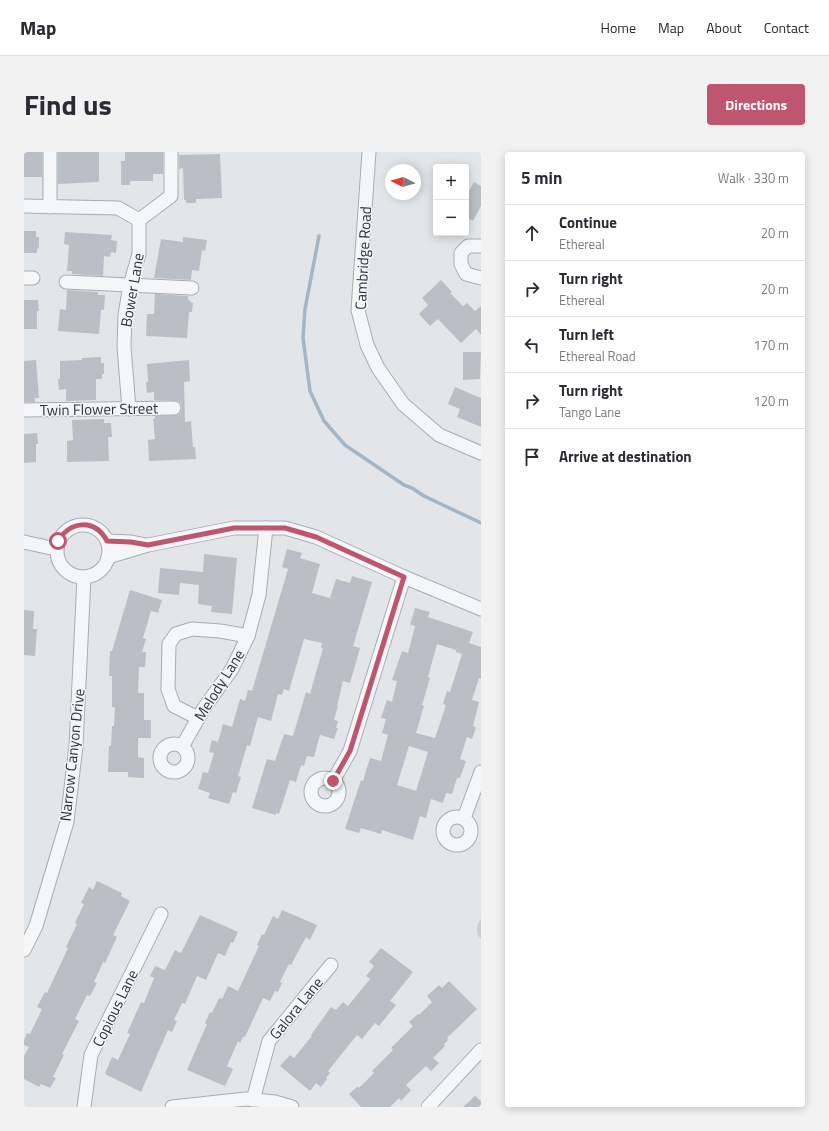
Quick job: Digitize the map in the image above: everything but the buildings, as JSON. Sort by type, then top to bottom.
[{"type":"street","points":[[50,152],[50,207]]},
{"type":"street","points":[[24,206],[118,208],[139,220],[171,196],[171,152]]},
{"type":"street","name":"Cambridge Road","points":[[369,152],[358,310],[367,345],[378,368],[402,404],[439,435],[481,453]]},
{"type":"street","name":"Bower Lane","points":[[129,409],[124,347],[125,315],[130,285],[139,254],[139,220]]},
{"type":"street","points":[[481,246],[468,246],[461,253],[460,264],[466,274],[481,278]]},
{"type":"street","points":[[66,282],[192,288]]},
{"type":"street","name":"Twin Flower Street","points":[[24,410],[174,408]]},
{"type":"street","points":[[75,526],[91,526],[98,529],[107,541],[109,550],[105,566],[92,576],[84,578],[70,574],[64,570],[59,563],[56,549],[58,541],[62,534],[68,529],[75,526]]},
{"type":"street","points":[[108,557],[148,545],[234,528],[285,528],[316,537],[404,577],[481,609]]},
{"type":"street","name":"Melody Lane","points":[[182,745],[198,718],[232,668],[248,636],[259,595],[266,528]]},
{"type":"street","points":[[107,541],[131,542],[148,545]]},
{"type":"street","points":[[24,542],[56,549]]},
{"type":"street","points":[[333,781],[350,751],[404,577]]},
{"type":"street","name":"Narrow Canyon Drive","points":[[24,950],[36,926],[66,822],[76,746],[84,578]]},
{"type":"street","points":[[198,718],[174,706],[168,689],[169,644],[176,634],[192,628],[248,636]]},
{"type":"street","points":[[464,818],[481,772]]},
{"type":"street","name":"Copious Lane","points":[[84,1107],[91,1055],[161,914]]},
{"type":"street","name":"Galora Lane","points":[[253,1100],[269,1041],[332,965]]},
{"type":"street","points":[[428,1107],[481,1050]]},
{"type":"street","points":[[172,1107],[246,1099],[275,1102],[292,1107]]},
{"type":"shaded area","points":[[481,919],[481,938],[478,936],[477,929],[478,923]]},
{"type":"waterway","points":[[319,236],[305,309],[303,338],[310,391],[324,421],[345,445],[404,485],[481,523]]},
{"type":"route","points":[[58,541],[62,534],[68,529],[83,525],[98,529],[107,541],[131,542],[148,545],[202,533],[234,528],[285,528],[316,537],[404,577],[350,751],[333,781]]}]
